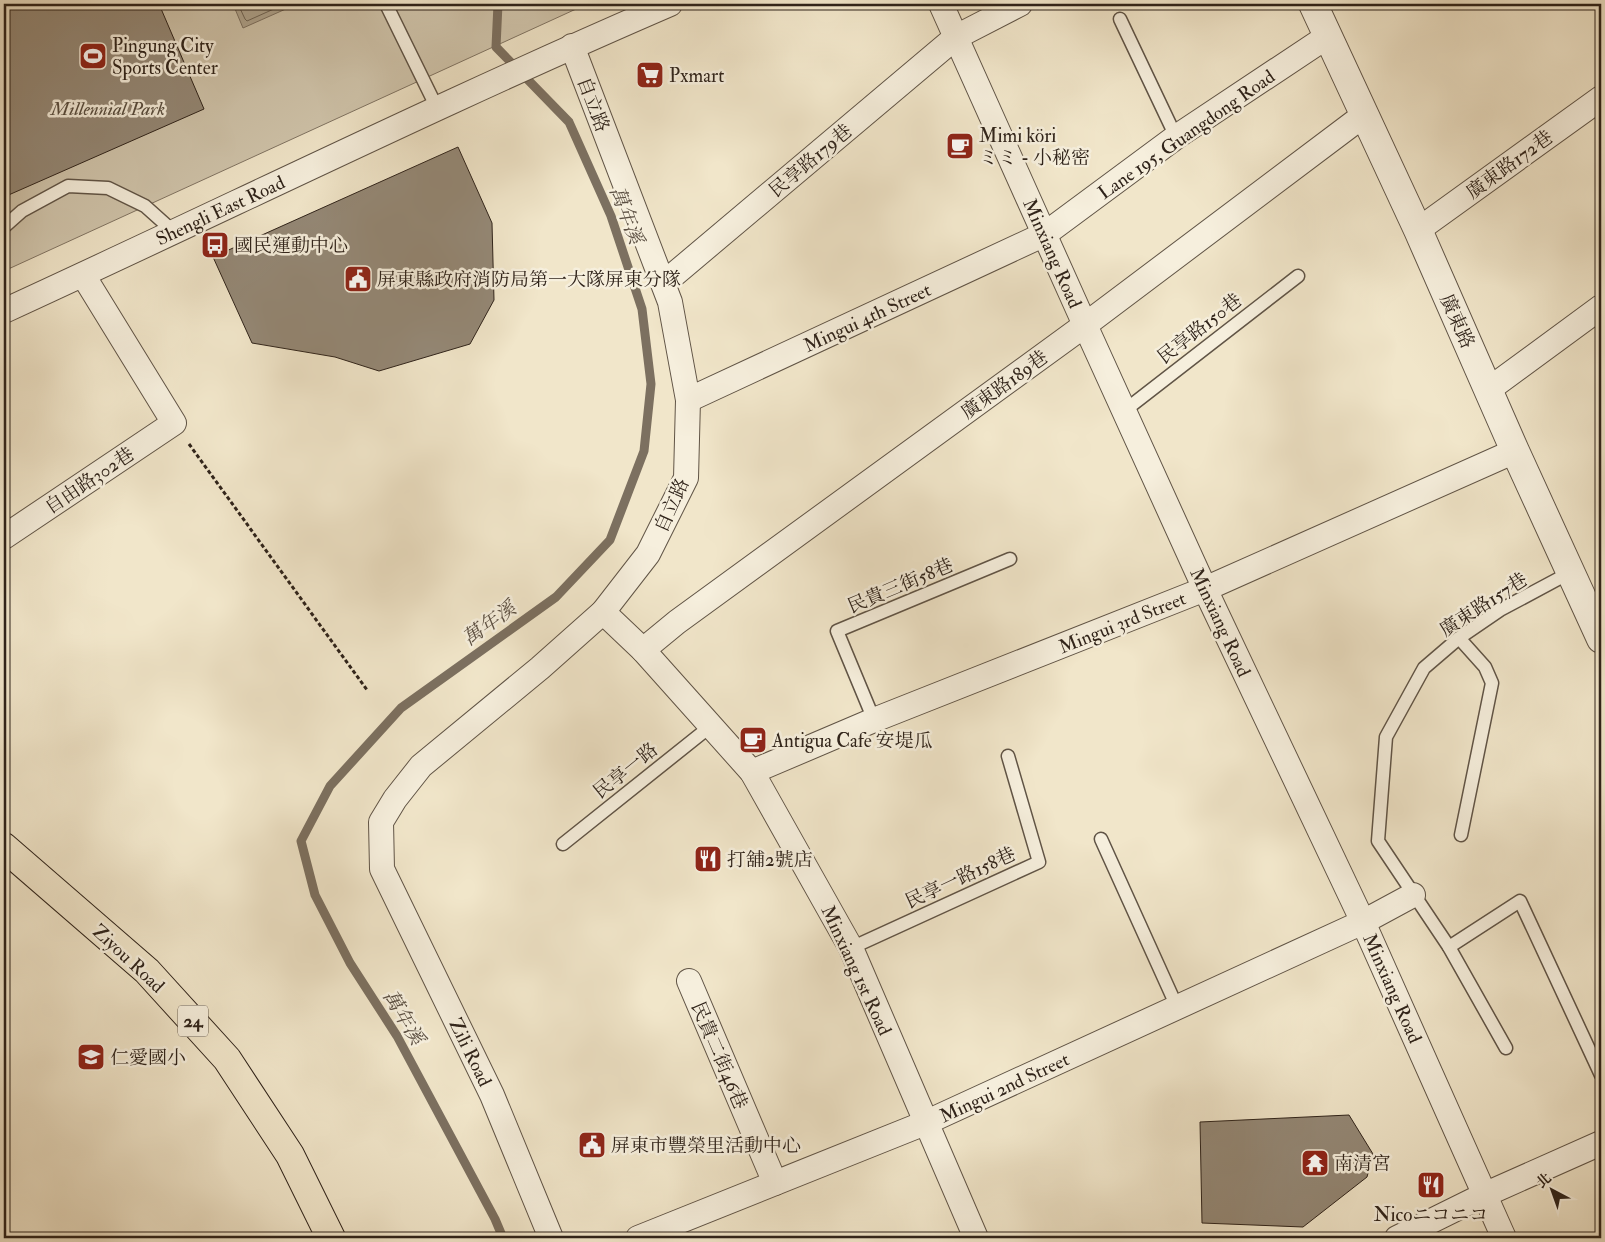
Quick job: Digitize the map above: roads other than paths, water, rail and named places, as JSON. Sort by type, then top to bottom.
[{"type":"main road","name":"Ziyou Road","points":[[4,847],[147,971],[228,1059],[290,1156],[331,1238]]},
{"type":"street","points":[[572,46],[670,4]]},
{"type":"street","name":"Minxiang Road","points":[[941,4],[1205,589],[1363,922],[1484,1195],[1496,1235]]},
{"type":"street","name":"民享路179巷","points":[[664,283],[956,37],[1020,4]]},
{"type":"street","name":"廣東路","points":[[1313,4],[1418,230],[1601,639]]},
{"type":"street","name":"Lane 195, Guangdong Road","points":[[1045,234],[1176,137],[1328,36]]},
{"type":"street","name":"Shengli East Road","points":[[4,311],[572,46]]},
{"type":"street","name":"自立路","points":[[382,869],[381,822],[394,799],[421,766],[540,668],[602,612],[648,554],[686,478],[688,400],[670,302],[572,46]]},
{"type":"street","name":"廣東路172巷","points":[[1418,230],[1601,98]]},
{"type":"street","name":"廣東路189巷","points":[[643,650],[677,622],[1085,325],[1364,115]]},
{"type":"street","name":"Mingui 4th Street","points":[[688,400],[1045,234]]},
{"type":"street","name":"自由路302巷","points":[[4,537],[174,422],[82,275]]},
{"type":"street","points":[[1488,390],[1601,308]]},
{"type":"street","name":"Mingui 3rd Street","points":[[752,772],[874,720],[1205,589],[1516,451]]},
{"type":"street","name":"Minxiang 1st Road","points":[[602,612],[643,650],[752,772],[851,948],[976,1238]]},
{"type":"street","name":"Zili Road","points":[[382,869],[492,1095],[551,1238]]},
{"type":"street","name":"Mingui 2nd Street","points":[[638,1238],[925,1123],[1363,922],[1413,895]]},
{"type":"street","name":"民貴二街46巷","points":[[689,981],[775,1183]]},
{"type":"street","points":[[1397,1238],[1484,1195],[1601,1143]]},
{"type":"lane","points":[[386,4],[437,108]]},
{"type":"lane","points":[[1120,19],[1176,137]]},
{"type":"lane","points":[[4,227],[22,211],[68,186],[108,188],[145,206],[174,232]]},
{"type":"lane","name":"民享路150巷","points":[[1124,410],[1298,276]]},
{"type":"lane","name":"民貴三街58巷","points":[[874,720],[837,631],[1010,559]]},
{"type":"lane","name":"廣東路157巷","points":[[1506,1048],[1449,947],[1378,841],[1386,737],[1424,668],[1459,638],[1500,610],[1571,572]]},
{"type":"lane","points":[[1459,638],[1485,667],[1492,683],[1461,835]]},
{"type":"lane","name":"民享一路","points":[[562,844],[712,726]]},
{"type":"lane","name":"民享一路158巷","points":[[851,948],[1039,862],[1008,756]]},
{"type":"lane","points":[[1102,839],[1178,1007]]},
{"type":"lane","points":[[1449,947],[1520,901],[1601,1074]]},
{"type":"water","points":[[233,4],[297,4],[243,28]]},
{"type":"waterway","name":"萬年溪","points":[[498,4],[496,47],[569,122],[611,216],[642,309],[651,384],[644,451],[610,540],[556,597],[401,708],[330,786],[301,841],[315,895],[350,963],[397,1036],[495,1219],[503,1238]]},
{"type":"place","name":"Pingung City Sports Center","points":[[93,56]]},
{"type":"place","name":"Pxmart","points":[[650,75]]},
{"type":"place","name":"Mimi köri ミミ - 小秘密","points":[[960,146]]},
{"type":"place","name":"國民運動中心","points":[[215,245]]},
{"type":"place","name":"屏東縣政府消防局第一大隊屏東分隊","points":[[358,279]]},
{"type":"place","name":"Antigua Cafe 安堤瓜","points":[[753,740]]},
{"type":"place","name":"打舖2號店","points":[[708,859]]},
{"type":"place","name":"仁愛國小","points":[[91,1057]]},
{"type":"place","name":"屏東市豐榮里活動中心","points":[[592,1145]]},
{"type":"place","name":"南清宮","points":[[1315,1163]]},
{"type":"place","name":"Nicoニコニコ","points":[[1431,1185]]},
{"type":"park label","name":"Millennial Park","points":[[108,108]]}]
